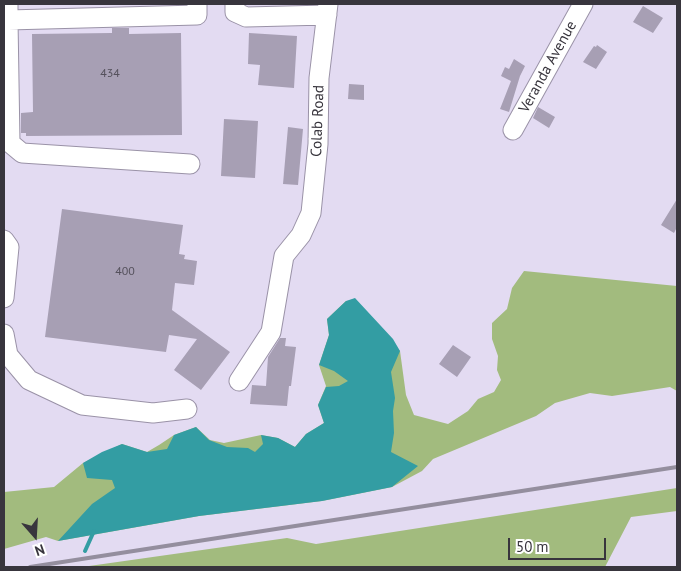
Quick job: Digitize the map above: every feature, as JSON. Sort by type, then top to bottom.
[{"type":"street","points":[[190,164],[22,153],[10,143],[8,12],[197,15],[197,4]]},
{"type":"street","points":[[235,4],[235,12],[246,17],[328,9]]},
{"type":"street","name":"Veranda Avenue","points":[[513,130],[583,4]]},
{"type":"street","name":"Colab Road","points":[[239,381],[271,332],[284,256],[301,236],[311,212],[318,144],[320,78],[328,9]]},
{"type":"street","points":[[4,240],[9,247],[4,298]]},
{"type":"street","points":[[4,334],[8,355],[29,380],[82,405],[147,413],[187,408]]},
{"type":"shaded area","points":[[524,271],[677,286],[677,391],[670,387],[612,396],[590,393],[555,403],[536,416],[433,459],[422,471],[392,487],[322,501],[199,516],[58,541],[46,537],[4,549],[4,492],[54,487],[83,463],[122,444],[147,452],[174,435],[196,427],[210,440],[224,443],[261,435],[278,438],[295,447],[306,434],[324,423],[318,405],[326,386],[319,365],[329,335],[327,319],[346,301],[400,351],[406,395],[414,415],[448,424],[468,411],[478,399],[494,392],[501,380],[497,370],[498,356],[492,339],[492,323],[507,309],[512,288]]},
{"type":"shaded area","points":[[355,298],[393,339],[400,351],[391,372],[395,398],[393,411],[394,433],[391,452],[418,466],[392,487],[322,501],[199,516],[58,541],[92,504],[115,488],[112,480],[87,478],[83,463],[102,452],[122,444],[147,452],[167,449],[174,435],[196,427],[209,440],[227,447],[248,448],[255,452],[263,444],[261,435],[278,438],[295,447],[306,434],[324,423],[318,405],[326,387],[339,386],[348,381],[334,371],[319,365],[329,335],[327,319],[346,301]]},
{"type":"shaded area","points":[[677,488],[677,511],[631,517],[605,567],[82,567],[287,538],[316,544]]},
{"type":"building","points":[[643,6],[663,18],[653,33],[633,22]]},
{"type":"building","points":[[112,28],[129,28],[129,34],[181,33],[182,135],[26,136],[26,133],[21,133],[21,113],[33,112],[32,34],[112,33]]},
{"type":"building","points":[[249,33],[297,36],[294,88],[258,85],[260,65],[248,64]]},
{"type":"building","points":[[597,45],[607,52],[596,69],[583,62],[594,46],[596,47]]},
{"type":"building","points":[[514,59],[525,66],[509,112],[500,109],[511,81],[501,76],[505,67],[509,69]]},
{"type":"building","points":[[349,84],[364,85],[364,100],[348,99]]},
{"type":"building","points":[[538,107],[555,117],[549,128],[533,118]]},
{"type":"building","points":[[224,119],[258,121],[255,178],[221,176]]},
{"type":"building","points":[[288,127],[303,129],[298,185],[283,184]]},
{"type":"building","points":[[677,199],[677,227],[674,233],[661,225]]},
{"type":"building","points":[[62,209],[183,225],[179,254],[185,255],[184,259],[197,261],[194,285],[175,283],[172,310],[230,352],[201,390],[174,370],[197,339],[169,335],[166,352],[45,337]]},
{"type":"building","points":[[280,338],[286,338],[285,346],[296,347],[287,406],[250,404],[252,385],[266,386],[268,357]]},
{"type":"building","points":[[453,345],[471,357],[457,377],[439,364]]},
{"type":"waterway","points":[[85,551],[94,531]]},
{"type":"railway","points":[[30,567],[677,467]]}]
